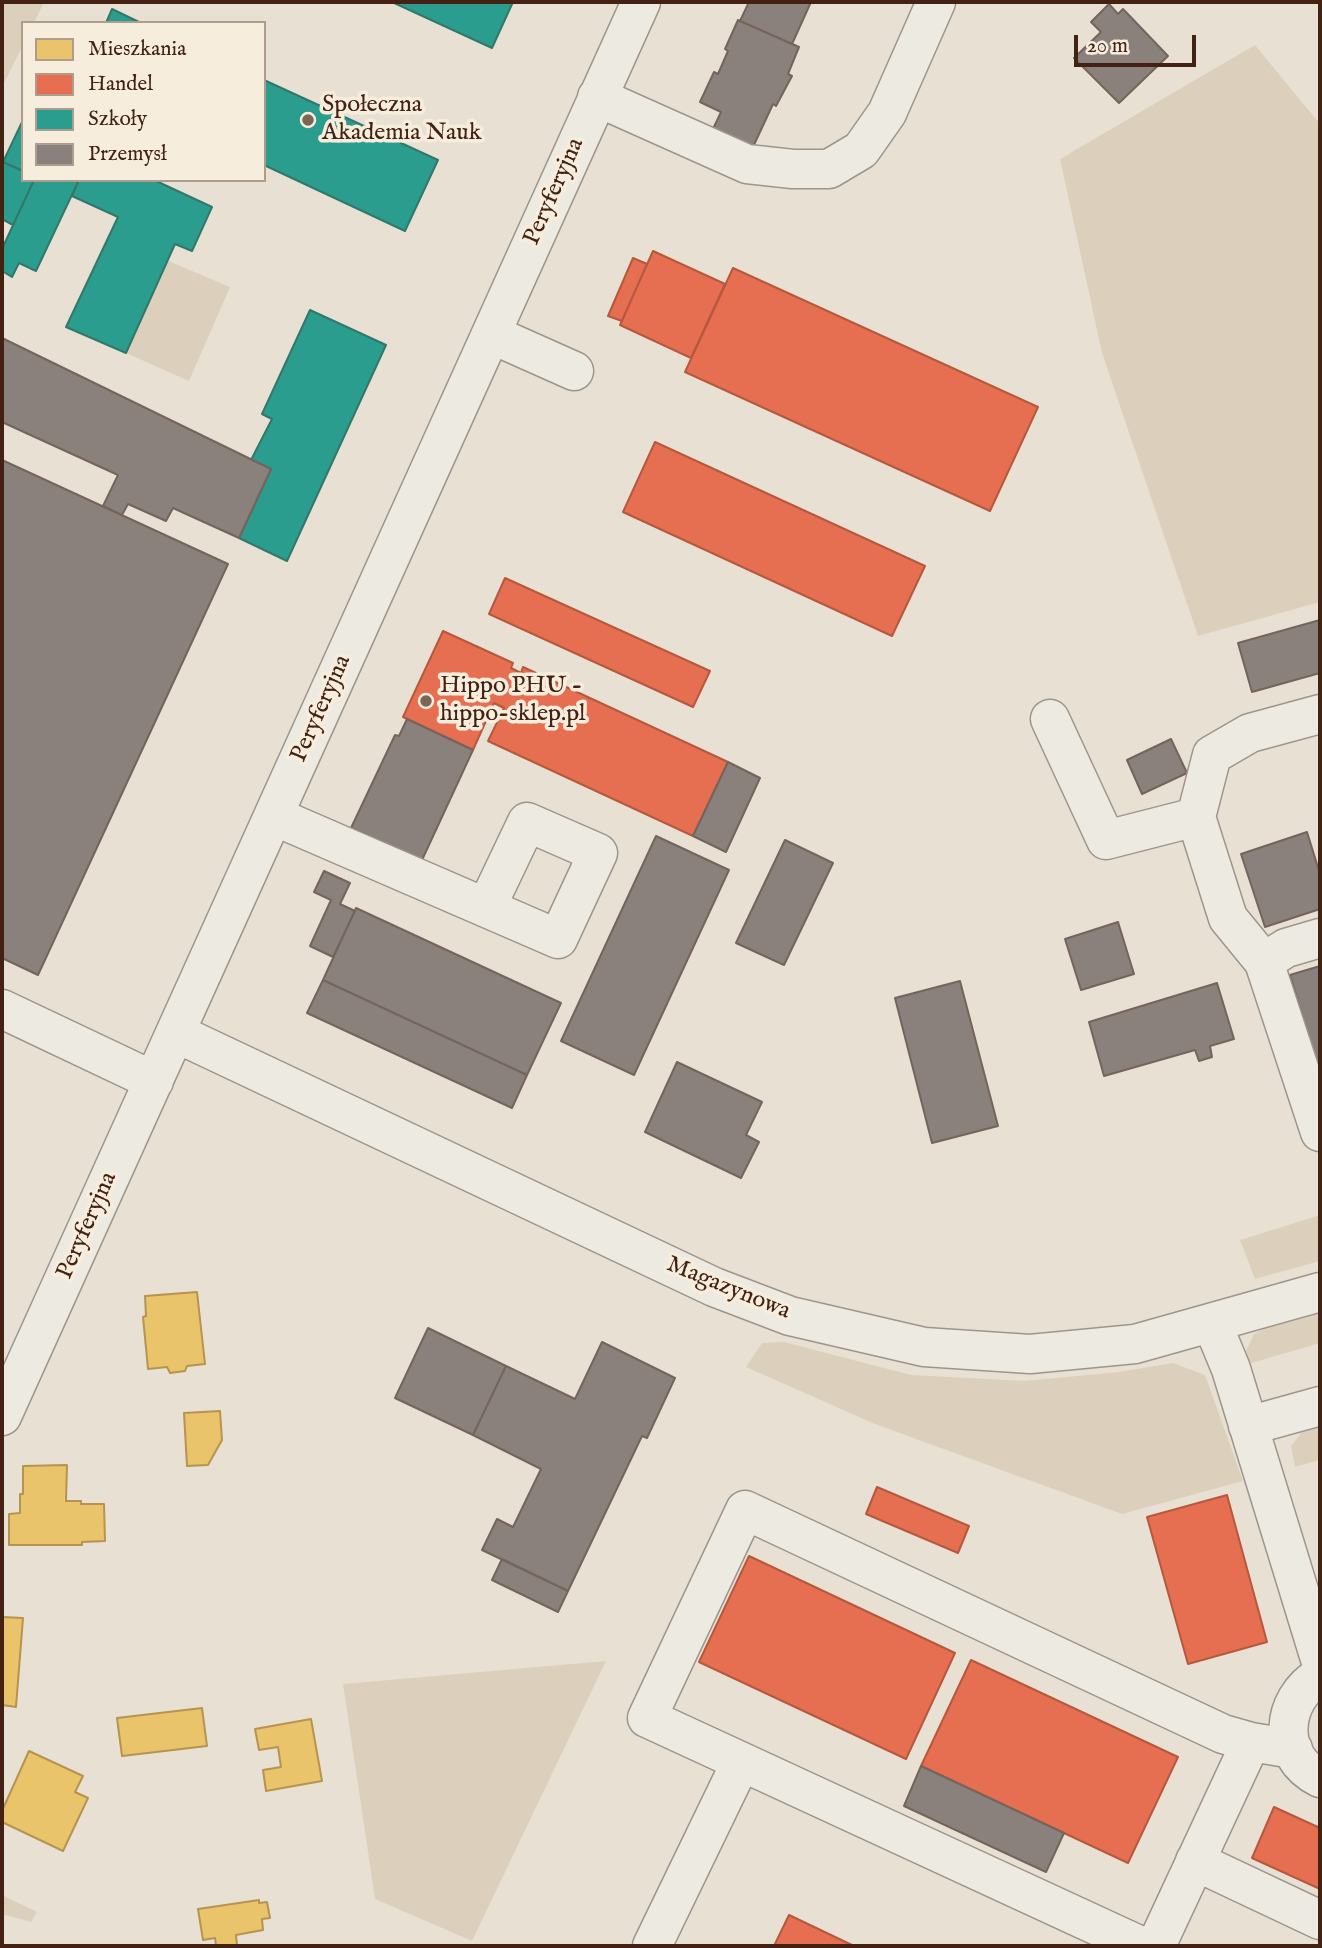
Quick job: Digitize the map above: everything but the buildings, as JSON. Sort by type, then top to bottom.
[{"type":"street","name":"Peryferyjna","points":[[2,1416],[640,2]]},
{"type":"street","points":[[597,97],[747,164],[829,169],[861,150],[887,113],[936,2]]},
{"type":"street","points":[[491,334],[574,371]]},
{"type":"street","points":[[1320,714],[1250,733],[1212,755],[1196,817],[1228,918],[1264,962],[1320,1132]]},
{"type":"street","points":[[1050,719],[1106,840],[1196,817]]},
{"type":"street","points":[[274,816],[486,908]]},
{"type":"street","points":[[1264,962],[1286,947],[1320,938]]},
{"type":"street","points":[[2,1009],[154,1081]]},
{"type":"street","name":"Magazynowa","points":[[176,1033],[714,1287],[790,1316],[923,1347],[1030,1354],[1135,1344],[1320,1292]]},
{"type":"street","points":[[1212,1322],[1231,1369],[1320,1659]]},
{"type":"street","points":[[1248,1426],[1320,1406]]},
{"type":"street","points":[[1141,1946],[648,1718],[745,1510],[1223,1734],[1293,1749]]},
{"type":"street","points":[[1320,1675],[1309,1682],[1297,1696],[1290,1713],[1289,1731],[1293,1749],[1302,1764],[1320,1778]]},
{"type":"street","points":[[1156,1946],[1251,1742]]},
{"type":"street","points":[[652,1946],[741,1762]]},
{"type":"street","points":[[1195,1861],[1320,1920]]},
{"type":"shaded area","points":[[2,2],[44,2],[35,21],[21,21],[21,49],[2,87]]},
{"type":"shaded area","points":[[1255,45],[1320,124],[1320,602],[1198,636],[1102,353],[1060,159]]},
{"type":"shaded area","points":[[166,260],[230,287],[189,381],[126,353]]},
{"type":"shaded area","points":[[1320,1215],[1320,1261],[1255,1279],[1240,1240]]},
{"type":"shaded area","points":[[1320,1311],[1320,1343],[1248,1364],[1246,1351],[1254,1334],[1273,1324]]},
{"type":"shaded area","points":[[784,1342],[911,1375],[1025,1381],[1119,1372],[1173,1363],[1205,1375],[1243,1481],[1122,1514],[875,1424],[746,1367],[762,1343]]},
{"type":"shaded area","points":[[1320,1420],[1320,1460],[1295,1467],[1291,1446],[1302,1432]]},
{"type":"shaded area","points":[[606,1661],[472,1941],[375,1899],[343,1684]]},
{"type":"shaded area","points":[[2,1895],[37,1912],[31,1922],[2,1914]]},
{"type":"place","name":"Społeczna Akademia Nauk","points":[[308,120]]},
{"type":"place","name":"Hippo PHU - hippo-sklep.pl","points":[[426,701]]}]
